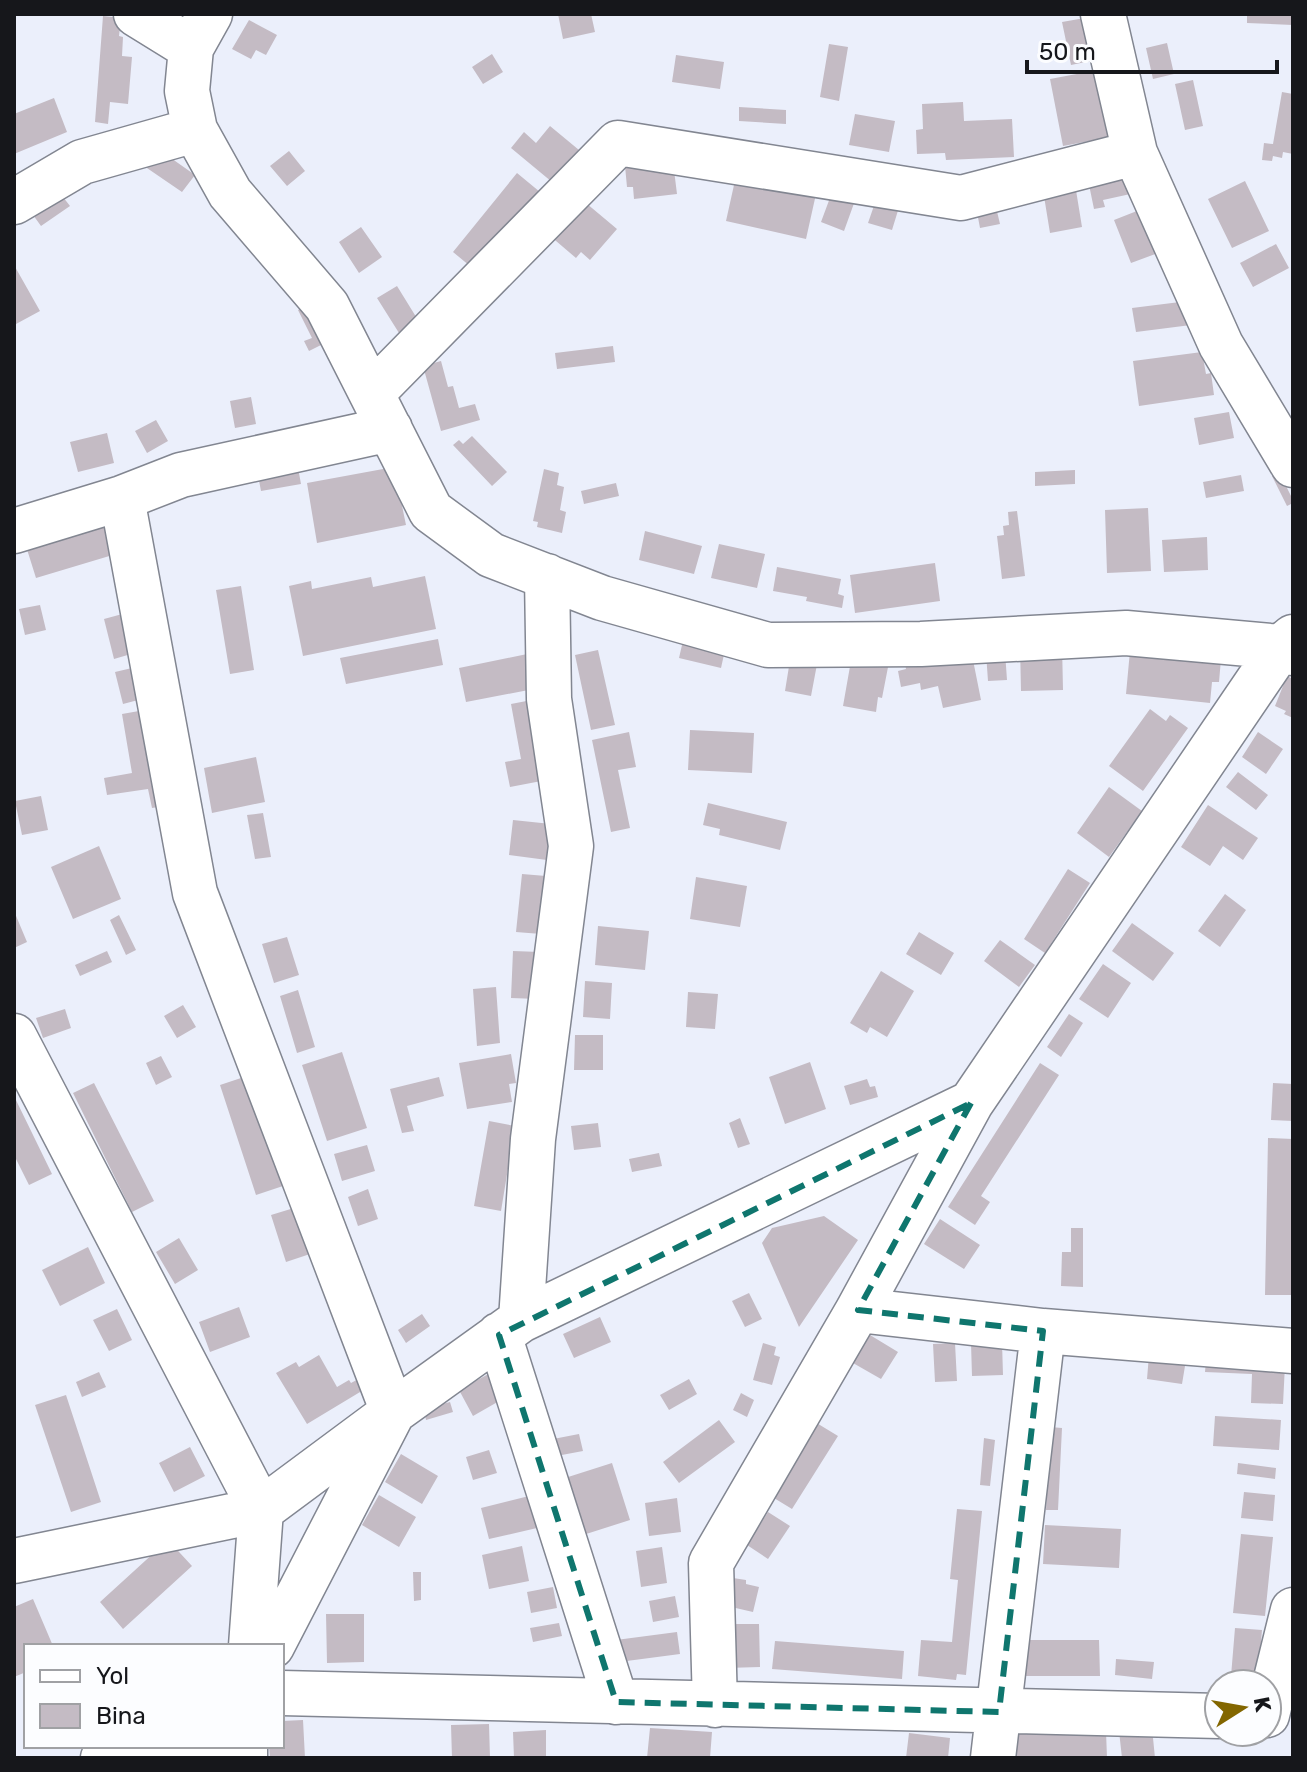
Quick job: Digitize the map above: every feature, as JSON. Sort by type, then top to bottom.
[{"type":"street","points":[[136,14],[201,31],[187,91],[195,130],[230,193],[327,306],[431,511],[491,555],[602,598],[768,645],[921,644],[1126,633],[1289,646]]},
{"type":"street","points":[[1103,14],[1135,153],[1221,345],[1293,465]]},
{"type":"street","points":[[14,202],[82,162],[195,130]]},
{"type":"street","points":[[14,531],[381,411],[618,143],[961,198],[1135,153]]},
{"type":"street","points":[[122,498],[195,893],[393,1412],[273,1644]]},
{"type":"street","points":[[547,576],[549,699],[571,846],[510,1328],[616,1702]]},
{"type":"street","points":[[715,1705],[711,1563],[858,1310],[971,1103],[1289,646]]},
{"type":"street","points":[[14,1036],[261,1510],[251,1644]]},
{"type":"street","points":[[14,1561],[261,1510],[510,1328],[971,1103]]},
{"type":"street","points":[[858,1310],[1043,1331],[1293,1351]]},
{"type":"street","points":[[993,1758],[1043,1331]]},
{"type":"street","points":[[1279,1668],[1293,1610]]},
{"type":"street","points":[[284,1693],[1203,1716]]},
{"type":"street","points":[[103,1758],[195,1748]]},
{"type":"highlighted area","points":[[971,1103],[858,1310],[1043,1331],[999,1712],[616,1702],[499,1335]]},
{"type":"building","points":[[558,14],[591,14],[595,32],[563,39]]},
{"type":"building","points":[[1247,14],[1293,14],[1293,25],[1247,23]]},
{"type":"building","points":[[103,16],[121,18],[119,36],[123,37],[122,56],[132,57],[128,104],[110,102],[108,124],[95,122]]},
{"type":"building","points":[[1096,16],[1105,58],[1071,65],[1062,22]]},
{"type":"building","points":[[249,20],[277,35],[266,55],[256,50],[251,59],[232,49]]},
{"type":"building","points":[[1167,43],[1174,74],[1153,79],[1146,48]]},
{"type":"building","points":[[829,44],[848,47],[839,101],[820,97]]},
{"type":"building","points":[[492,54],[503,72],[483,84],[472,67]]},
{"type":"building","points":[[676,55],[724,62],[720,89],[672,82]]},
{"type":"building","points":[[1098,70],[1111,137],[1063,146],[1050,79]]},
{"type":"building","points":[[1193,80],[1203,126],[1185,130],[1175,84]]},
{"type":"building","points":[[1282,92],[1293,94],[1293,154],[1283,152],[1282,158],[1273,156],[1272,161],[1262,160],[1264,143],[1273,144]]},
{"type":"building","points":[[54,98],[67,132],[14,154],[14,114]]},
{"type":"building","points":[[963,102],[964,121],[1012,119],[1014,157],[946,160],[945,153],[917,154],[916,130],[923,129],[922,104]]},
{"type":"building","points":[[739,107],[786,110],[786,124],[739,121]]},
{"type":"building","points":[[855,114],[895,121],[889,152],[849,145]]},
{"type":"building","points":[[550,126],[579,150],[552,182],[511,148],[524,132],[536,143]]},
{"type":"building","points":[[161,151],[195,175],[182,192],[144,166]]},
{"type":"building","points":[[289,151],[305,171],[287,186],[270,166]]},
{"type":"building","points":[[672,154],[677,194],[634,199],[633,187],[627,187],[625,166]]},
{"type":"building","points":[[1130,167],[1135,193],[1103,200],[1105,207],[1094,209],[1087,175]]},
{"type":"building","points":[[517,173],[540,192],[476,271],[453,252]]},
{"type":"building","points":[[736,176],[816,194],[806,239],[726,221]]},
{"type":"building","points":[[1074,178],[1082,227],[1050,233],[1042,184]]},
{"type":"building","points":[[1245,181],[1269,231],[1232,248],[1208,199]]},
{"type":"building","points":[[834,187],[857,195],[844,231],[821,222]]},
{"type":"building","points":[[56,188],[70,206],[41,226],[28,208]]},
{"type":"building","points":[[877,197],[900,204],[892,230],[868,223]]},
{"type":"building","points":[[580,198],[617,229],[590,260],[581,252],[576,258],[549,235]]},
{"type":"building","points":[[995,203],[1000,224],[980,228],[976,207]]},
{"type":"building","points":[[1142,209],[1158,253],[1131,263],[1114,220]]},
{"type":"building","points":[[361,227],[382,257],[359,273],[339,242]]},
{"type":"building","points":[[1276,244],[1289,268],[1253,287],[1240,263]]},
{"type":"building","points":[[14,265],[40,311],[16,324],[14,320]]},
{"type":"building","points":[[397,286],[418,320],[399,333],[377,298]]},
{"type":"building","points":[[317,300],[335,338],[309,351],[304,341],[312,338],[298,310]]},
{"type":"building","points":[[1188,301],[1191,325],[1136,332],[1132,308]]},
{"type":"building","points":[[613,346],[615,362],[557,369],[555,353]]},
{"type":"building","points":[[1202,352],[1206,374],[1211,373],[1214,395],[1139,406],[1133,361]]},
{"type":"building","points":[[441,361],[448,387],[453,386],[459,408],[475,404],[480,420],[441,431],[423,366]]},
{"type":"building","points":[[251,397],[256,424],[235,428],[230,401]]},
{"type":"building","points":[[1229,412],[1234,438],[1199,445],[1194,418]]},
{"type":"building","points":[[156,420],[168,441],[147,453],[135,431]]},
{"type":"building","points":[[107,433],[114,463],[78,472],[70,442]]},
{"type":"building","points":[[472,436],[507,472],[492,486],[453,445],[459,440],[463,444]]},
{"type":"building","points":[[296,457],[301,484],[261,491],[256,465]]},
{"type":"building","points":[[394,467],[406,525],[317,543],[307,483]]},
{"type":"building","points":[[544,469],[559,473],[557,485],[564,487],[560,510],[566,512],[562,533],[537,527],[538,522],[533,521]]},
{"type":"building","points":[[1075,470],[1075,484],[1035,486],[1035,472]]},
{"type":"building","points":[[1279,472],[1293,500],[1287,506],[1272,476]]},
{"type":"building","points":[[1241,475],[1244,491],[1206,498],[1203,482]]},
{"type":"building","points":[[616,483],[619,496],[584,504],[581,491]]},
{"type":"building","points":[[1148,508],[1151,571],[1107,573],[1105,510]]},
{"type":"building","points":[[1017,511],[1025,576],[1002,579],[997,536],[1004,535],[1003,526],[1009,525],[1008,512]]},
{"type":"building","points":[[115,515],[126,551],[36,578],[25,543]]},
{"type":"building","points":[[645,531],[702,546],[694,574],[639,560]]},
{"type":"building","points":[[1207,537],[1208,570],[1164,572],[1162,540]]},
{"type":"building","points":[[719,544],[765,554],[757,588],[711,578]]},
{"type":"building","points":[[935,563],[940,601],[855,613],[850,575]]},
{"type":"building","points":[[777,567],[841,579],[838,594],[844,596],[842,608],[773,591]]},
{"type":"building","points":[[425,576],[436,629],[303,656],[289,586],[311,581],[312,589],[371,577],[373,587]]},
{"type":"building","points":[[241,586],[254,670],[230,674],[216,590]]},
{"type":"building","points":[[40,605],[46,630],[25,635],[19,609]]},
{"type":"building","points":[[137,610],[148,649],[114,659],[104,619]]},
{"type":"building","points":[[685,632],[727,641],[721,668],[679,658]]},
{"type":"building","points":[[438,639],[443,665],[346,684],[340,658]]},
{"type":"building","points":[[1131,640],[1221,659],[1219,682],[1212,682],[1210,703],[1126,694]]},
{"type":"building","points":[[1062,644],[1063,690],[1021,691],[1020,645]]},
{"type":"building","points":[[970,645],[981,700],[943,708],[938,686],[921,690],[920,683],[901,687],[898,671],[906,669],[904,659]]},
{"type":"building","points":[[598,650],[615,725],[591,730],[575,655]]},
{"type":"building","points":[[1005,652],[1007,680],[988,681],[986,653]]},
{"type":"building","points":[[532,653],[539,688],[466,702],[459,668]]},
{"type":"building","points":[[791,654],[818,659],[811,696],[785,691]]},
{"type":"building","points":[[852,655],[889,662],[876,712],[843,706]]},
{"type":"building","points":[[149,664],[157,695],[123,704],[115,672]]},
{"type":"building","points":[[1287,676],[1293,679],[1293,718],[1275,706]]},
{"type":"building","points":[[542,698],[557,778],[510,787],[505,762],[521,759],[511,704]]},
{"type":"building","points":[[156,708],[171,805],[152,808],[148,789],[107,795],[104,778],[132,773],[122,714]]},
{"type":"building","points":[[1150,709],[1166,721],[1170,715],[1188,728],[1143,791],[1109,766]]},
{"type":"building","points":[[690,730],[754,733],[752,773],[688,770]]},
{"type":"building","points":[[629,732],[636,767],[618,770],[630,828],[611,832],[592,740]]},
{"type":"building","points":[[1258,732],[1283,749],[1266,774],[1242,757]]},
{"type":"building","points":[[256,757],[265,802],[212,813],[204,768]]},
{"type":"building","points":[[1238,772],[1268,795],[1256,810],[1226,787]]},
{"type":"building","points":[[1109,787],[1142,811],[1109,857],[1077,833]]},
{"type":"building","points":[[41,796],[48,830],[22,835],[15,801]]},
{"type":"building","points":[[708,803],[787,822],[780,850],[719,835],[720,829],[703,825]]},
{"type":"building","points":[[1208,805],[1258,838],[1243,860],[1223,846],[1210,866],[1181,847]]},
{"type":"building","points":[[263,813],[271,857],[255,859],[247,815]]},
{"type":"building","points":[[513,820],[551,824],[547,860],[509,855]]},
{"type":"building","points":[[99,846],[121,899],[73,919],[51,867]]},
{"type":"building","points":[[1068,869],[1090,883],[1045,953],[1024,939]]},
{"type":"building","points":[[522,874],[546,876],[541,934],[516,932]]},
{"type":"building","points":[[696,877],[747,886],[740,927],[690,919]]},
{"type":"building","points":[[1225,894],[1246,910],[1220,947],[1198,931]]},
{"type":"building","points":[[14,911],[27,942],[14,948]]},
{"type":"building","points":[[119,915],[136,950],[126,955],[110,920]]},
{"type":"building","points":[[1132,923],[1174,953],[1153,981],[1112,951]]},
{"type":"building","points":[[598,926],[649,931],[645,970],[595,965]]},
{"type":"building","points":[[919,932],[954,953],[941,975],[906,954]]},
{"type":"building","points":[[287,937],[299,975],[274,983],[262,944]]},
{"type":"building","points":[[1000,940],[1035,965],[1019,987],[984,961]]},
{"type":"building","points":[[107,951],[112,962],[80,976],[75,965]]},
{"type":"building","points":[[513,951],[540,952],[538,999],[511,998]]},
{"type":"building","points":[[1103,964],[1131,983],[1108,1018],[1079,999]]},
{"type":"building","points":[[881,971],[914,991],[887,1037],[870,1027],[867,1033],[850,1023]]},
{"type":"building","points":[[585,981],[612,983],[610,1019],[583,1017]]},
{"type":"building","points":[[496,987],[500,1043],[477,1046],[473,989]]},
{"type":"building","points":[[298,990],[315,1047],[297,1053],[280,996]]},
{"type":"building","points":[[688,992],[718,994],[715,1029],[686,1027]]},
{"type":"building","points":[[183,1005],[196,1027],[177,1038],[164,1016]]},
{"type":"building","points":[[65,1009],[71,1028],[43,1038],[36,1018]]},
{"type":"building","points":[[1069,1014],[1083,1023],[1061,1057],[1047,1047]]},
{"type":"building","points":[[575,1035],[603,1035],[603,1070],[574,1070]]},
{"type":"building","points":[[342,1052],[367,1128],[327,1141],[302,1065]]},
{"type":"building","points":[[511,1054],[516,1083],[509,1084],[512,1102],[467,1109],[459,1063]]},
{"type":"building","points":[[161,1056],[172,1077],[156,1085],[146,1063]]},
{"type":"building","points":[[810,1062],[826,1109],[785,1124],[769,1077]]},
{"type":"building","points":[[1040,1063],[1059,1075],[981,1196],[990,1202],[975,1225],[948,1207]]},
{"type":"building","points":[[256,1073],[292,1183],[256,1195],[220,1085]]},
{"type":"building","points":[[439,1077],[444,1096],[407,1106],[414,1131],[402,1133],[390,1089]]},
{"type":"building","points":[[867,1079],[870,1087],[875,1086],[878,1097],[850,1105],[844,1086]]},
{"type":"building","points":[[94,1083],[154,1201],[132,1212],[73,1093]]},
{"type":"building","points":[[1273,1083],[1293,1084],[1293,1121],[1271,1120]]},
{"type":"building","points":[[14,1096],[52,1174],[29,1185],[14,1155]]},
{"type":"building","points":[[740,1118],[750,1144],[738,1148],[729,1123]]},
{"type":"building","points":[[489,1121],[515,1126],[501,1211],[474,1206]]},
{"type":"building","points":[[598,1123],[601,1147],[574,1150],[571,1126]]},
{"type":"building","points":[[1268,1138],[1293,1139],[1293,1295],[1265,1295]]},
{"type":"building","points":[[367,1145],[375,1171],[342,1181],[334,1154]]},
{"type":"building","points":[[659,1153],[662,1166],[632,1172],[629,1159]]},
{"type":"building","points":[[368,1189],[378,1219],[358,1226],[348,1197]]},
{"type":"building","points":[[307,1204],[322,1250],[286,1262],[271,1215]]},
{"type":"building","points":[[824,1216],[858,1240],[799,1327],[762,1243],[772,1228]]},
{"type":"building","points":[[940,1219],[980,1245],[964,1269],[924,1244]]},
{"type":"building","points":[[1071,1228],[1083,1228],[1083,1287],[1061,1286],[1062,1252],[1071,1252]]},
{"type":"building","points":[[179,1238],[198,1270],[175,1284],[156,1252]]},
{"type":"building","points":[[88,1247],[105,1283],[60,1306],[42,1270]]},
{"type":"building","points":[[749,1293],[762,1319],[745,1327],[732,1301]]},
{"type":"building","points":[[239,1307],[250,1337],[210,1352],[199,1322]]},
{"type":"building","points":[[117,1309],[132,1340],[109,1351],[93,1320]]},
{"type":"building","points":[[422,1314],[430,1326],[406,1343],[398,1330]]},
{"type":"building","points":[[600,1317],[611,1342],[574,1358],[563,1334]]},
{"type":"building","points":[[870,1335],[898,1352],[881,1379],[853,1363]]},
{"type":"building","points":[[1002,1342],[1003,1375],[972,1376],[971,1343]]},
{"type":"building","points":[[763,1343],[776,1347],[774,1355],[780,1357],[772,1385],[753,1380]]},
{"type":"building","points":[[955,1343],[957,1381],[935,1382],[933,1344]]},
{"type":"building","points":[[319,1355],[337,1387],[364,1376],[370,1386],[307,1424],[276,1373],[296,1362],[299,1367]]},
{"type":"building","points":[[1149,1355],[1186,1360],[1182,1384],[1147,1379]]},
{"type":"building","points":[[1206,1361],[1285,1365],[1283,1404],[1251,1403],[1252,1374],[1205,1372]]},
{"type":"building","points":[[494,1371],[508,1396],[473,1416],[459,1390]]},
{"type":"building","points":[[99,1372],[106,1387],[82,1397],[76,1382]]},
{"type":"building","points":[[689,1379],[697,1394],[669,1410],[660,1395]]},
{"type":"building","points":[[741,1393],[754,1400],[747,1417],[733,1410]]},
{"type":"building","points":[[66,1395],[101,1502],[71,1512],[35,1405]]},
{"type":"building","points":[[450,1402],[453,1412],[426,1420],[424,1409]]},
{"type":"building","points":[[1215,1416],[1281,1420],[1279,1450],[1213,1446]]},
{"type":"building","points":[[719,1420],[735,1442],[679,1483],[663,1462]]},
{"type":"building","points":[[815,1422],[838,1436],[792,1509],[769,1495]]},
{"type":"building","points":[[1050,1427],[1062,1428],[1058,1510],[1046,1510]]},
{"type":"building","points":[[579,1434],[583,1451],[551,1457],[548,1440]]},
{"type":"building","points":[[984,1438],[995,1440],[990,1486],[980,1485]]},
{"type":"building","points":[[190,1447],[205,1476],[174,1492],[159,1463]]},
{"type":"building","points":[[489,1450],[497,1473],[473,1480],[466,1457]]},
{"type":"building","points":[[401,1454],[438,1476],[422,1504],[385,1482]]},
{"type":"building","points":[[612,1463],[630,1520],[583,1535],[565,1478]]},
{"type":"building","points":[[1238,1463],[1276,1468],[1275,1479],[1237,1474]]},
{"type":"building","points":[[1244,1492],[1275,1495],[1273,1521],[1241,1518]]},
{"type":"building","points":[[379,1495],[416,1517],[399,1547],[362,1525]]},
{"type":"building","points":[[529,1496],[537,1528],[489,1539],[481,1508]]},
{"type":"building","points":[[677,1498],[681,1532],[649,1536],[645,1503]]},
{"type":"building","points":[[957,1509],[982,1511],[966,1675],[957,1674],[956,1680],[918,1676],[921,1640],[952,1642],[958,1580],[950,1579]]},
{"type":"building","points":[[768,1512],[790,1526],[768,1559],[747,1545]]},
{"type":"building","points":[[1045,1525],[1121,1529],[1119,1568],[1043,1564]]},
{"type":"building","points":[[1241,1534],[1273,1537],[1265,1616],[1233,1613]]},
{"type":"building","points":[[168,1540],[192,1566],[123,1629],[100,1602]]},
{"type":"building","points":[[522,1546],[529,1581],[489,1589],[482,1555]]},
{"type":"building","points":[[662,1547],[667,1583],[641,1587],[636,1551]]},
{"type":"building","points":[[413,1572],[421,1572],[421,1600],[414,1601]]},
{"type":"building","points":[[733,1578],[759,1587],[753,1612],[727,1606]]},
{"type":"building","points":[[553,1587],[557,1608],[531,1613],[527,1592]]},
{"type":"building","points":[[675,1596],[679,1617],[653,1622],[649,1601]]},
{"type":"building","points":[[33,1599],[52,1644],[24,1644],[24,1673],[14,1677],[14,1607]]},
{"type":"building","points":[[326,1614],[364,1614],[364,1662],[327,1663]]},
{"type":"building","points":[[559,1623],[562,1636],[533,1642],[530,1628]]},
{"type":"building","points":[[726,1624],[759,1624],[760,1667],[726,1668]]},
{"type":"building","points":[[1235,1628],[1262,1630],[1259,1668],[1232,1668]]},
{"type":"building","points":[[677,1632],[680,1654],[619,1662],[616,1640]]},
{"type":"building","points":[[1024,1640],[1099,1640],[1100,1676],[1025,1676]]},
{"type":"building","points":[[775,1641],[904,1651],[902,1679],[772,1669]]},
{"type":"building","points":[[1116,1659],[1154,1662],[1152,1679],[1115,1675]]},
{"type":"building","points":[[303,1720],[305,1758],[270,1758],[269,1748],[284,1748],[284,1721]]},
{"type":"building","points":[[489,1724],[490,1758],[452,1758],[451,1725]]},
{"type":"building","points":[[650,1728],[712,1732],[710,1758],[647,1758]]},
{"type":"building","points":[[1152,1728],[1155,1758],[1122,1758],[1119,1731]]},
{"type":"building","points":[[546,1730],[546,1758],[514,1758],[513,1732]]},
{"type":"building","points":[[1106,1731],[1107,1758],[1016,1758],[1015,1734]]},
{"type":"building","points":[[909,1733],[950,1738],[948,1758],[906,1758]]}]
